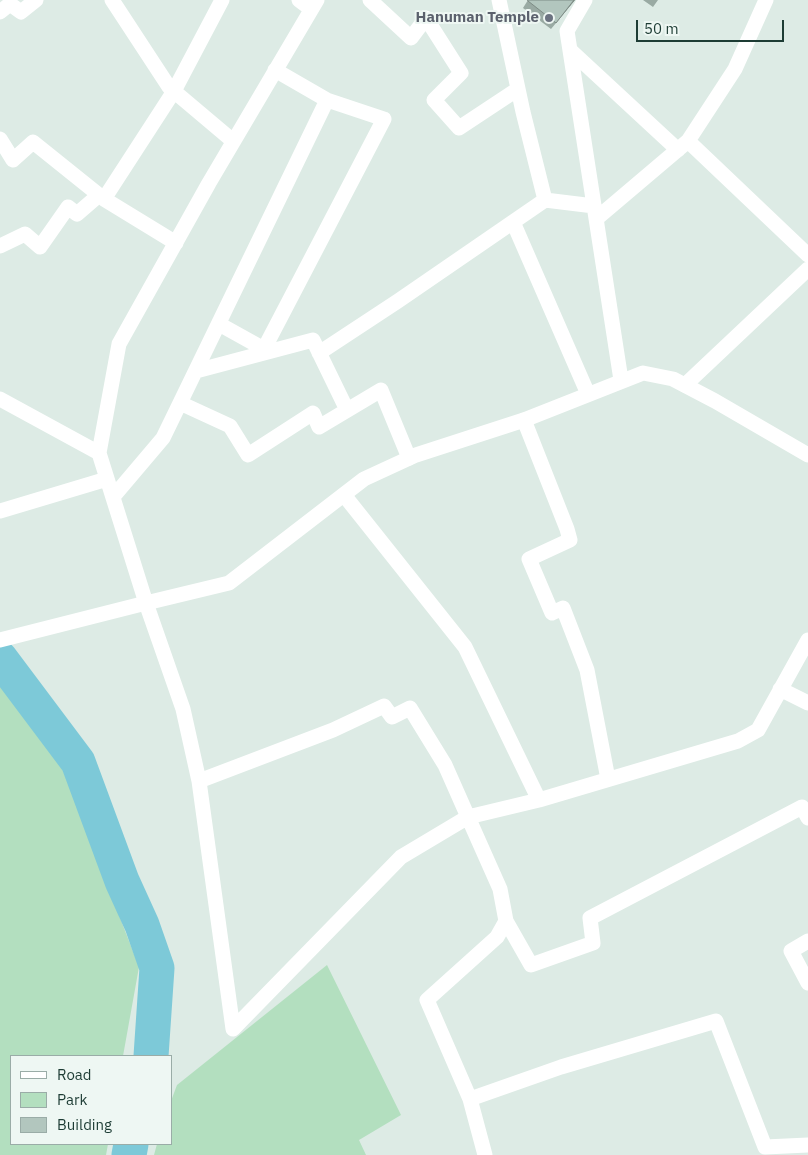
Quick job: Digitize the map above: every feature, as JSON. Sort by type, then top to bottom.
[{"type":"street","points":[[0,12],[10,4],[22,12],[36,0]]},
{"type":"street","points":[[112,0],[169,87],[233,141]]},
{"type":"street","points":[[0,246],[25,234],[40,247],[68,207],[77,214],[102,197],[174,91],[222,0]]},
{"type":"street","points":[[299,0],[314,5],[233,141],[119,344],[99,453],[146,603],[183,709],[199,781],[233,1029],[401,857],[468,817],[539,800],[738,741],[758,730],[808,640]]},
{"type":"street","points":[[370,0],[411,38],[426,18],[461,73],[434,100],[459,128],[518,89]]},
{"type":"street","points":[[500,0],[518,89],[545,200]]},
{"type":"street","points":[[585,0],[567,31],[622,380]]},
{"type":"street","points":[[595,212],[683,146],[735,69],[766,0]]},
{"type":"street","points":[[570,50],[808,255]]},
{"type":"street","points":[[219,324],[264,349],[384,119],[327,100],[275,70]]},
{"type":"street","points":[[113,498],[163,438],[327,100]]},
{"type":"street","points":[[0,139],[13,160],[33,142],[102,197],[176,243]]},
{"type":"street","points":[[320,353],[545,200],[595,212]]},
{"type":"street","points":[[513,222],[588,394]]},
{"type":"street","points":[[684,385],[808,269]]},
{"type":"street","points":[[196,372],[313,340],[347,410]]},
{"type":"street","points":[[0,640],[229,583],[364,479],[409,458],[524,420],[643,372],[673,379],[808,455]]},
{"type":"street","points":[[180,403],[230,426],[248,456],[313,413],[319,427],[381,390],[409,458]]},
{"type":"street","points":[[0,399],[99,453]]},
{"type":"street","points":[[524,420],[570,540],[529,560],[552,613],[563,608],[587,670],[608,780]]},
{"type":"street","points":[[0,511],[107,479]]},
{"type":"street","points":[[344,495],[464,647],[539,800]]},
{"type":"street","points":[[780,689],[808,703]]},
{"type":"street","points":[[199,781],[333,730],[384,706],[392,717],[410,708],[444,765],[500,889],[506,921],[531,966],[593,943],[590,918],[802,807],[808,818]]},
{"type":"street","points":[[485,1155],[470,1099],[427,1000],[497,937],[506,921]]},
{"type":"street","points":[[808,940],[791,951],[808,983]]},
{"type":"street","points":[[470,1099],[561,1067],[716,1021],[765,1147],[808,1145]]},
{"type":"green space","points":[[0,683],[61,765],[139,967],[123,1055],[10,1055],[10,1145],[108,1145],[106,1155],[0,1155]]},
{"type":"green space","points":[[327,965],[401,1115],[359,1140],[366,1155],[154,1155],[157,1145],[172,1145],[172,1098],[177,1085]]},
{"type":"building","name":"Hanuman Temple","points":[[528,0],[574,0],[556,23]]},
{"type":"waterway","points":[[0,658],[78,762],[122,881],[142,925],[157,968],[151,1055]]},
{"type":"waterway","points":[[129,1155],[131,1145]]},
{"type":"place","name":"Hanuman Temple","points":[[549,18]]}]
